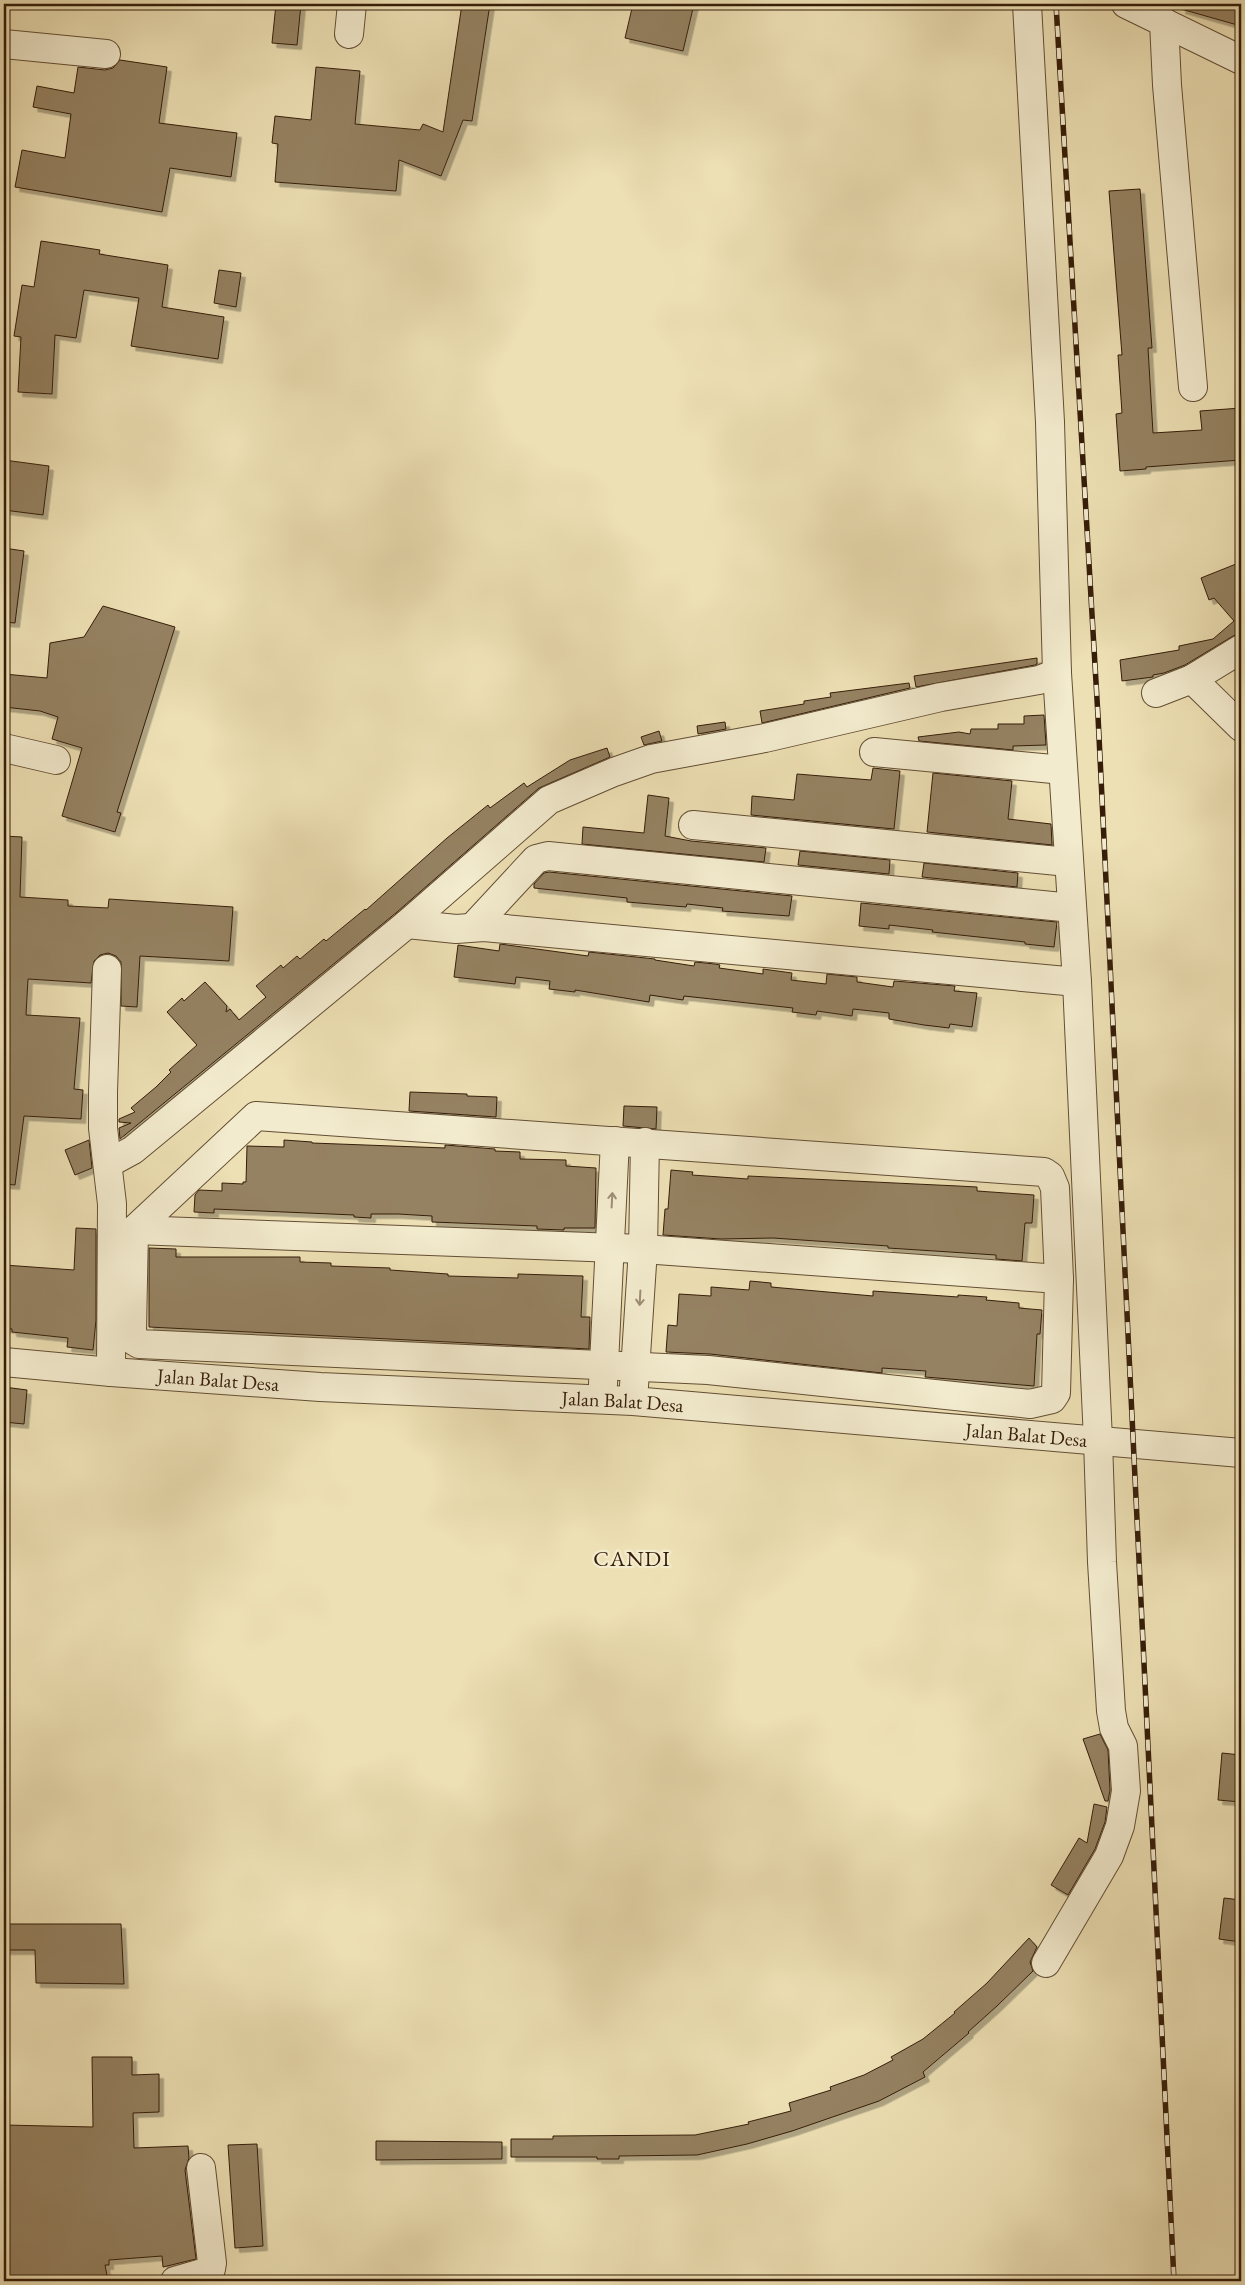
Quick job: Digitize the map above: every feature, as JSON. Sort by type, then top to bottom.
[{"type":"street","points":[[349,34],[352,4]]},
{"type":"street","points":[[1027,4],[1050,422],[1057,676],[1077,982],[1102,1562],[1111,1711],[1114,1728],[1123,1746],[1126,1792],[1120,1826],[1109,1856],[1046,1963]]},
{"type":"street","points":[[1126,4],[1241,60]]},
{"type":"street","points":[[1164,22],[1168,95],[1193,387]]},
{"type":"street","points":[[4,44],[106,54]]},
{"type":"street","points":[[1156,693],[1199,686],[1241,649]]},
{"type":"street","points":[[109,1166],[133,1150],[416,925],[550,800],[614,772],[651,759],[765,738],[941,697],[1057,676]]},
{"type":"street","points":[[1199,686],[1241,727]]},
{"type":"street","points":[[4,748],[56,760]]},
{"type":"street","points":[[874,752],[1064,770]]},
{"type":"street","points":[[693,825],[1068,862]]},
{"type":"street","points":[[464,928],[536,859],[548,856],[1072,908]]},
{"type":"street","points":[[416,925],[1077,982]]},
{"type":"street","points":[[106,969],[103,1128],[112,1204],[111,1372]]},
{"type":"street","points":[[256,1116],[645,1142],[1044,1172],[1054,1182],[1059,1279],[1056,1393],[1052,1399],[1030,1404],[708,1370],[139,1344],[134,1341],[132,1330],[134,1230],[256,1116]]},
{"type":"street","points":[[602,1398],[615,1141]]},
{"type":"street","points":[[633,1400],[643,1249],[645,1142]]},
{"type":"street","points":[[134,1230],[643,1249],[1059,1279]]},
{"type":"street","name":"Jalan Balat Desa","points":[[4,1362],[111,1372],[320,1386],[633,1400],[1241,1452]]},
{"type":"street","points":[[175,2281],[211,2269],[212,2263],[201,2168]]},
{"type":"building","points":[[276,4],[301,4],[297,45],[272,43]]},
{"type":"building","points":[[462,4],[490,4],[472,121],[463,120],[441,176],[399,160],[396,191],[275,182],[278,144],[272,143],[275,116],[311,120],[316,67],[360,71],[355,124],[420,130],[423,124],[443,132]]},
{"type":"building","points":[[633,4],[694,4],[683,51],[625,38]]},
{"type":"building","points":[[1182,4],[1241,4],[1241,26],[1181,9]]},
{"type":"building","points":[[120,60],[167,67],[159,123],[237,133],[231,177],[170,168],[162,212],[15,187],[22,150],[65,158],[71,114],[33,107],[37,86],[74,93],[78,67],[105,70],[113,68]]},
{"type":"building","points":[[1140,189],[1152,348],[1148,348],[1153,433],[1202,430],[1200,411],[1241,408],[1241,460],[1146,467],[1146,469],[1120,471],[1116,414],[1122,413],[1118,355],[1122,355],[1109,191]]},
{"type":"building","points":[[41,241],[100,250],[99,254],[168,265],[162,307],[224,317],[218,359],[131,346],[139,298],[84,290],[76,338],[55,335],[52,394],[18,392],[21,337],[14,336],[22,285],[34,287]]},
{"type":"building","points":[[219,270],[241,273],[236,307],[214,303]]},
{"type":"building","points":[[4,460],[49,466],[43,515],[4,510]]},
{"type":"building","points":[[4,548],[24,551],[15,623],[4,622]]},
{"type":"building","points":[[1241,562],[1241,633],[1185,665],[1153,675],[1153,677],[1122,681],[1120,660],[1179,650],[1179,646],[1213,639],[1234,621],[1214,598],[1209,600],[1201,578]]},
{"type":"building","points":[[103,606],[175,627],[117,812],[121,813],[115,832],[62,816],[82,748],[52,739],[58,717],[40,711],[4,707],[4,674],[47,678],[50,643],[84,637]]},
{"type":"building","points":[[1037,658],[1037,664],[1035,665],[916,687],[914,676]]},
{"type":"building","points":[[909,683],[910,688],[762,723],[760,711],[804,704],[804,701],[831,697],[830,693]]},
{"type":"building","points":[[1044,715],[1046,745],[1013,746],[1013,750],[919,741],[918,737],[959,732],[970,734],[971,729],[998,729],[998,724],[1024,724],[1024,716]]},
{"type":"building","points":[[725,722],[726,729],[698,734],[697,726]]},
{"type":"building","points":[[659,731],[662,741],[644,745],[641,737]]},
{"type":"building","points":[[607,748],[610,757],[539,788],[397,912],[120,1139],[119,1128],[131,1123],[119,1122],[119,1119],[135,1112],[131,1108],[156,1087],[171,1072],[169,1070],[197,1045],[167,1012],[182,998],[184,1001],[205,982],[227,1006],[226,1012],[230,1009],[239,1020],[266,997],[256,986],[281,965],[283,968],[297,956],[300,959],[324,939],[326,941],[366,910],[447,838],[488,805],[490,808],[524,783],[527,787],[570,760]]},
{"type":"building","points":[[873,768],[900,771],[894,829],[751,815],[752,796],[794,800],[797,774],[871,780]]},
{"type":"building","points":[[933,773],[1012,781],[1008,819],[1051,824],[1052,845],[927,832]]},
{"type":"building","points":[[648,795],[669,798],[665,836],[691,841],[766,848],[764,862],[582,844],[583,827],[644,833]]},
{"type":"building","points":[[4,836],[22,837],[20,897],[68,900],[68,906],[108,908],[109,899],[233,907],[229,961],[140,956],[137,1007],[121,1006],[121,962],[116,956],[108,953],[100,955],[94,961],[91,983],[28,979],[26,1015],[80,1018],[74,1089],[83,1090],[81,1119],[24,1116],[15,1185],[4,1184]]},
{"type":"building","points":[[800,851],[890,860],[889,874],[798,865]]},
{"type":"building","points":[[924,863],[1018,873],[1017,887],[922,877]]},
{"type":"building","points":[[544,873],[792,896],[789,916],[722,911],[723,908],[687,904],[686,907],[627,902],[627,898],[534,888],[534,884]]},
{"type":"building","points":[[861,903],[1057,922],[1054,947],[889,925],[889,929],[859,926]]},
{"type":"building","points":[[500,944],[588,956],[589,952],[655,959],[694,966],[695,962],[715,964],[720,965],[719,968],[763,974],[763,969],[792,973],[791,980],[826,984],[827,974],[857,977],[857,982],[893,987],[894,981],[955,986],[954,991],[977,993],[972,1027],[950,1024],[949,1028],[889,1019],[889,1013],[853,1009],[852,1016],[817,1011],[816,1015],[792,1012],[793,1008],[684,996],[683,1000],[650,995],[649,1002],[575,990],[575,992],[549,989],[550,981],[516,977],[515,984],[454,977],[458,945],[499,951]]},
{"type":"building","points":[[410,1092],[497,1097],[496,1117],[409,1111]]},
{"type":"building","points":[[624,1106],[657,1107],[656,1129],[623,1126]]},
{"type":"building","points":[[89,1140],[92,1168],[75,1175],[65,1150]]},
{"type":"building","points":[[284,1140],[312,1143],[445,1148],[445,1145],[495,1149],[495,1151],[520,1152],[520,1159],[566,1160],[566,1166],[596,1168],[595,1228],[564,1228],[564,1230],[537,1229],[537,1226],[432,1222],[432,1216],[398,1214],[371,1214],[371,1218],[354,1217],[354,1215],[214,1209],[214,1213],[194,1212],[195,1195],[199,1190],[222,1191],[222,1183],[243,1184],[243,1182],[246,1182],[247,1146],[284,1147]]},
{"type":"building","points":[[671,1170],[693,1172],[692,1175],[748,1179],[748,1176],[977,1187],[977,1191],[1034,1195],[1032,1223],[1025,1223],[1022,1261],[996,1259],[996,1255],[888,1248],[888,1246],[773,1238],[721,1239],[663,1235],[665,1209],[668,1209]]},
{"type":"building","points":[[76,1228],[96,1229],[96,1320],[93,1350],[67,1347],[68,1338],[12,1332],[12,1329],[4,1328],[4,1265],[74,1270]]},
{"type":"building","points":[[149,1248],[176,1249],[176,1257],[300,1257],[300,1262],[331,1263],[331,1266],[390,1268],[390,1270],[448,1274],[448,1276],[518,1278],[518,1274],[583,1276],[581,1317],[590,1317],[589,1349],[149,1327]]},
{"type":"building","points":[[750,1281],[771,1283],[771,1287],[873,1296],[873,1291],[958,1297],[958,1295],[987,1297],[986,1300],[1019,1303],[1019,1308],[1042,1310],[1040,1334],[1037,1334],[1034,1386],[925,1377],[926,1371],[882,1368],[882,1373],[710,1354],[666,1352],[668,1325],[677,1326],[679,1294],[711,1296],[711,1287],[749,1290]]},
{"type":"building","points":[[4,1387],[27,1390],[24,1424],[4,1422]]},
{"type":"building","points":[[1100,1734],[1108,1750],[1110,1790],[1108,1801],[1105,1801],[1083,1739]]},
{"type":"building","points":[[1222,1753],[1241,1755],[1241,1802],[1218,1800]]},
{"type":"building","points":[[1094,1804],[1107,1807],[1105,1822],[1095,1849],[1068,1895],[1051,1885],[1079,1838],[1087,1843]]},
{"type":"building","points":[[1224,1898],[1241,1900],[1241,1942],[1219,1939]]},
{"type":"building","points":[[4,1924],[121,1924],[124,1984],[36,1983],[35,1950],[4,1950]]},
{"type":"building","points":[[1029,1938],[1037,1947],[1030,1962],[1033,1971],[969,2033],[923,2072],[925,2077],[879,2101],[792,2131],[747,2144],[697,2155],[619,2156],[619,2159],[597,2159],[597,2157],[511,2157],[511,2139],[553,2139],[553,2136],[695,2135],[749,2124],[748,2122],[791,2111],[789,2103],[831,2090],[830,2087],[864,2075],[893,2060],[891,2057],[923,2039],[955,2013],[987,1983]]},
{"type":"building","points":[[92,2057],[132,2057],[132,2075],[159,2074],[159,2112],[133,2113],[134,2148],[188,2146],[189,2158],[185,2170],[196,2259],[163,2267],[162,2256],[109,2260],[109,2265],[105,2265],[108,2281],[4,2281],[4,2125],[93,2127]]},
{"type":"building","points":[[376,2141],[502,2142],[502,2159],[376,2160]]},
{"type":"building","points":[[257,2144],[263,2246],[235,2248],[228,2145]]},
{"type":"railway","points":[[1056,4],[1098,716],[1174,2281]]},
{"type":"district","name":"CANDI","points":[[632,1558]]}]
